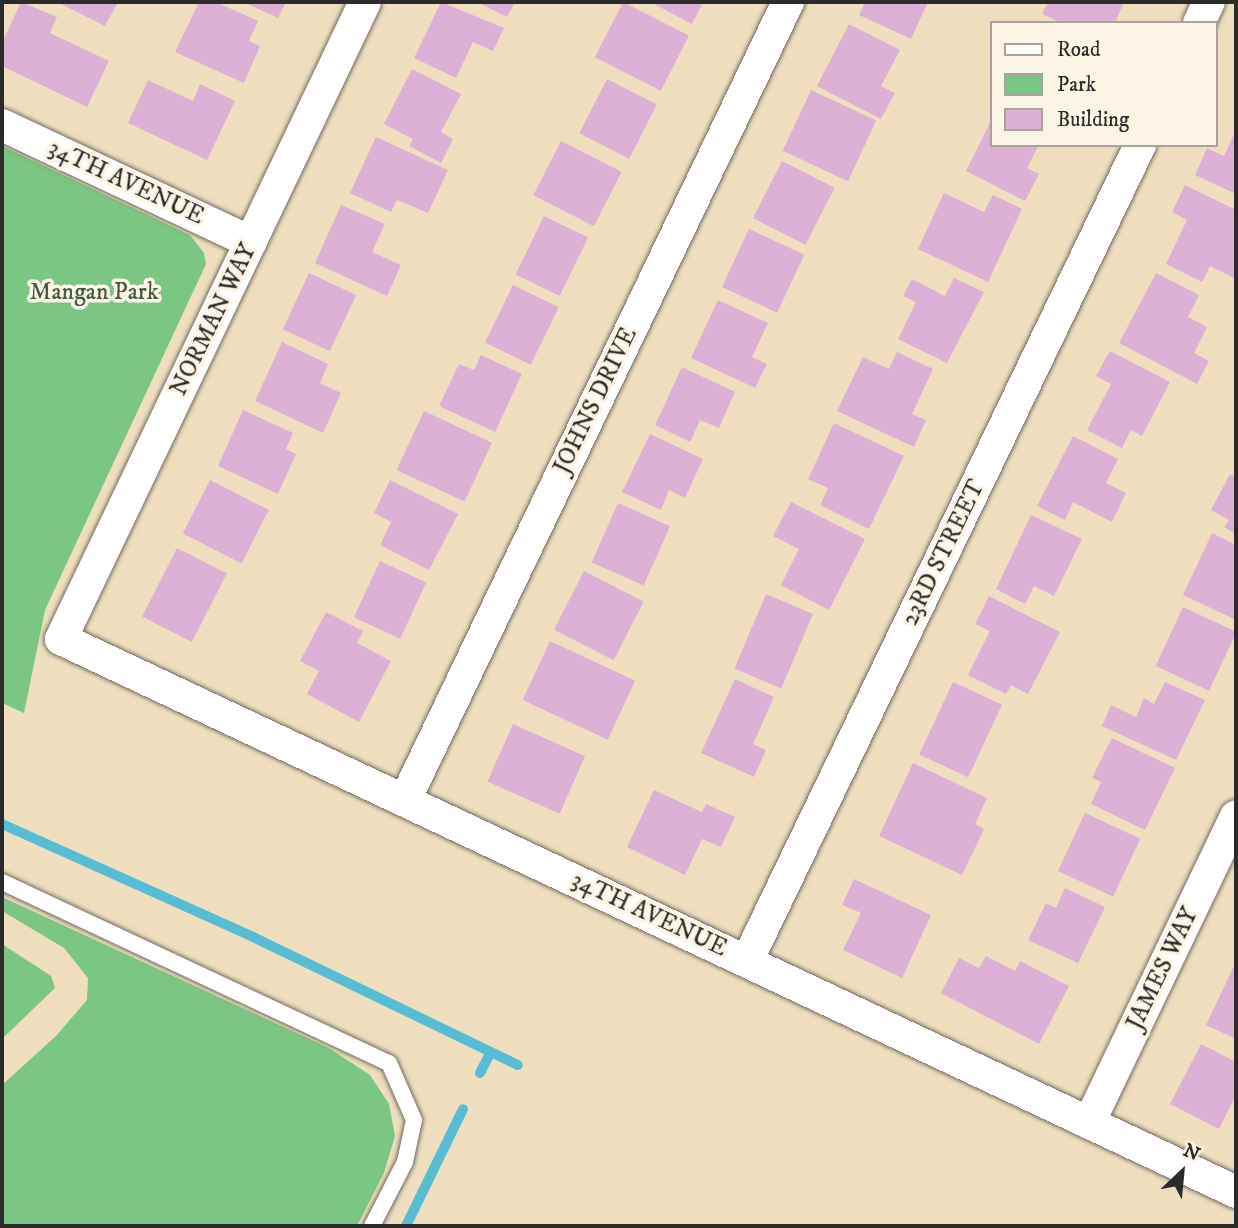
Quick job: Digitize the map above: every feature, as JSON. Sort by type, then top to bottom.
[{"type":"street","name":"NORMAN WAY","points":[[61,639],[365,2]]},
{"type":"street","name":"JOHNS DRIVE","points":[[405,800],[788,2]]},
{"type":"street","points":[[1200,21],[1209,2]]},
{"type":"street","name":"34TH AVENUE","points":[[2,125],[251,242]]},
{"type":"street","name":"23RD STREET","points":[[747,961],[1139,147]]},
{"type":"street","name":"34TH AVENUE","points":[[61,639],[1236,1192]]},
{"type":"street","name":"JAMES WAY","points":[[1089,1123],[1236,816]]},
{"type":"lane","points":[[2,881],[389,1063],[414,1120],[405,1162],[372,1226]]},
{"type":"green space","name":"Mangan Park","points":[[2,146],[190,235],[204,253],[206,264],[45,610],[24,713],[2,703]]},
{"type":"green space","points":[[2,897],[329,1048],[370,1075],[389,1104],[395,1136],[384,1173],[357,1226],[2,1226],[2,1085],[56,1036],[87,1000],[88,978],[64,948],[2,911]]},
{"type":"green space","points":[[2,944],[51,976],[55,988],[2,1039]]},
{"type":"building","points":[[21,2],[57,17],[50,33],[109,61],[87,107],[2,66],[2,43]]},
{"type":"building","points":[[57,2],[118,2],[105,26]]},
{"type":"building","points":[[199,2],[216,2],[258,21],[249,41],[260,46],[244,83],[175,52]]},
{"type":"building","points":[[243,2],[286,2],[278,18]]},
{"type":"building","points":[[441,2],[504,28],[493,51],[473,42],[456,78],[414,58]]},
{"type":"building","points":[[477,2],[515,2],[507,17]]},
{"type":"building","points":[[623,2],[689,36],[661,91],[595,57]]},
{"type":"building","points":[[650,2],[703,2],[692,24]]},
{"type":"building","points":[[865,2],[928,2],[911,39],[859,15]]},
{"type":"building","points":[[1048,2],[1124,2],[1116,21],[1058,21],[1042,14]]},
{"type":"building","points":[[849,24],[900,50],[881,86],[895,93],[881,119],[817,86]]},
{"type":"building","points":[[412,69],[461,94],[441,132],[453,139],[441,163],[409,146],[413,139],[384,124]]},
{"type":"building","points":[[607,79],[657,104],[629,159],[579,133]]},
{"type":"building","points":[[148,80],[193,101],[200,84],[235,101],[207,160],[128,123]]},
{"type":"building","points":[[811,90],[876,120],[848,181],[783,151]]},
{"type":"building","points":[[990,123],[990,147],[1038,147],[1027,168],[1039,174],[1025,201],[966,171]]},
{"type":"building","points":[[1236,130],[1236,194],[1195,175],[1207,148],[1224,156]]},
{"type":"building","points":[[376,137],[448,170],[428,213],[397,200],[391,212],[350,193]]},
{"type":"building","points":[[561,141],[622,172],[594,226],[533,195]]},
{"type":"building","points":[[782,161],[835,188],[806,245],[753,218]]},
{"type":"building","points":[[1185,185],[1236,210],[1236,279],[1210,266],[1202,282],[1166,264],[1187,220],[1172,212]]},
{"type":"building","points":[[944,193],[984,212],[993,195],[1022,209],[988,282],[918,249]]},
{"type":"building","points":[[341,205],[385,224],[372,252],[401,265],[387,296],[315,263]]},
{"type":"building","points":[[544,216],[588,237],[560,296],[516,274]]},
{"type":"building","points":[[749,229],[804,255],[777,313],[722,287]]},
{"type":"building","points":[[309,273],[356,295],[330,351],[283,329]]},
{"type":"building","points":[[1156,273],[1199,295],[1188,317],[1207,327],[1194,353],[1209,361],[1197,384],[1119,343]]},
{"type":"building","points":[[954,278],[984,292],[947,363],[898,339],[916,302],[903,296],[912,279],[945,296]]},
{"type":"building","points":[[513,285],[559,307],[531,365],[485,343]]},
{"type":"building","points":[[718,300],[768,323],[752,357],[767,364],[755,388],[691,358]]},
{"type":"building","points":[[282,342],[328,364],[320,383],[341,393],[323,433],[255,401]]},
{"type":"building","points":[[1110,351],[1170,382],[1142,436],[1131,430],[1122,448],[1087,430],[1111,384],[1096,376]]},
{"type":"building","points":[[897,352],[933,369],[912,414],[926,420],[914,447],[837,411],[863,357],[889,369]]},
{"type":"building","points":[[481,355],[522,374],[495,432],[439,406],[459,364],[474,370]]},
{"type":"building","points":[[682,367],[735,392],[719,428],[700,420],[690,442],[655,425]]},
{"type":"building","points":[[243,410],[293,433],[286,449],[296,454],[278,494],[218,466]]},
{"type":"building","points":[[424,411],[492,443],[465,502],[397,470]]},
{"type":"building","points":[[834,423],[904,456],[869,529],[820,505],[828,488],[808,479]]},
{"type":"building","points":[[650,434],[703,459],[685,498],[669,490],[661,510],[622,492]]},
{"type":"building","points":[[1073,436],[1118,459],[1106,483],[1126,493],[1112,522],[1073,502],[1065,520],[1037,506]]},
{"type":"building","points":[[1230,474],[1236,477],[1236,534],[1224,527],[1229,520],[1211,510]]},
{"type":"building","points":[[210,480],[269,510],[242,563],[183,533]]},
{"type":"building","points":[[390,480],[458,514],[429,570],[380,545],[391,522],[374,513]]},
{"type":"building","points":[[791,502],[865,539],[829,610],[781,585],[799,549],[773,536]]},
{"type":"building","points":[[618,503],[670,526],[644,586],[592,562]]},
{"type":"building","points":[[1031,515],[1082,539],[1054,596],[1034,586],[1025,604],[996,589]]},
{"type":"building","points":[[1212,533],[1236,545],[1236,620],[1183,595]]},
{"type":"building","points":[[177,548],[227,573],[192,642],[142,617]]},
{"type":"building","points":[[380,561],[426,583],[400,639],[354,617]]},
{"type":"building","points":[[584,571],[644,601],[614,660],[554,630]]},
{"type":"building","points":[[766,594],[813,614],[781,688],[734,669]]},
{"type":"building","points":[[989,596],[1060,632],[1028,694],[1011,685],[1006,694],[968,675],[990,631],[975,624]]},
{"type":"building","points":[[1183,607],[1236,632],[1209,691],[1156,666]]},
{"type":"building","points":[[326,612],[363,631],[357,643],[391,661],[359,722],[307,694],[319,671],[300,661]]},
{"type":"building","points":[[550,641],[635,681],[608,740],[523,700]]},
{"type":"building","points":[[735,679],[774,697],[753,744],[766,750],[754,777],[701,753]]},
{"type":"building","points":[[953,682],[1002,705],[968,777],[919,755]]},
{"type":"building","points":[[1165,682],[1205,700],[1176,760],[1102,726],[1111,705],[1136,717],[1144,698],[1154,704]]},
{"type":"building","points":[[513,724],[585,756],[560,814],[487,782]]},
{"type":"building","points":[[1112,738],[1175,768],[1145,830],[1091,804],[1101,782],[1092,778]]},
{"type":"building","points":[[913,763],[987,798],[975,824],[984,829],[962,875],[879,836]]},
{"type":"building","points":[[654,790],[702,812],[706,804],[735,817],[721,847],[702,839],[685,875],[627,847]]},
{"type":"building","points":[[1085,813],[1140,839],[1113,897],[1058,871]]},
{"type":"building","points":[[854,879],[931,915],[902,978],[843,950],[861,913],[842,905]]},
{"type":"building","points":[[1065,888],[1105,907],[1078,963],[1028,940],[1046,903],[1056,908]]},
{"type":"building","points":[[986,956],[1015,971],[1020,961],[1069,986],[1039,1044],[941,993],[959,958],[979,968]]},
{"type":"building","points":[[1234,966],[1236,967],[1236,1039],[1206,1025]]},
{"type":"building","points":[[1201,1044],[1236,1062],[1236,1095],[1219,1129],[1170,1104]]},
{"type":"waterway","points":[[2,824],[253,937],[518,1065]]},
{"type":"waterway","points":[[480,1073],[489,1055]]},
{"type":"waterway","points":[[406,1226],[463,1109]]}]
